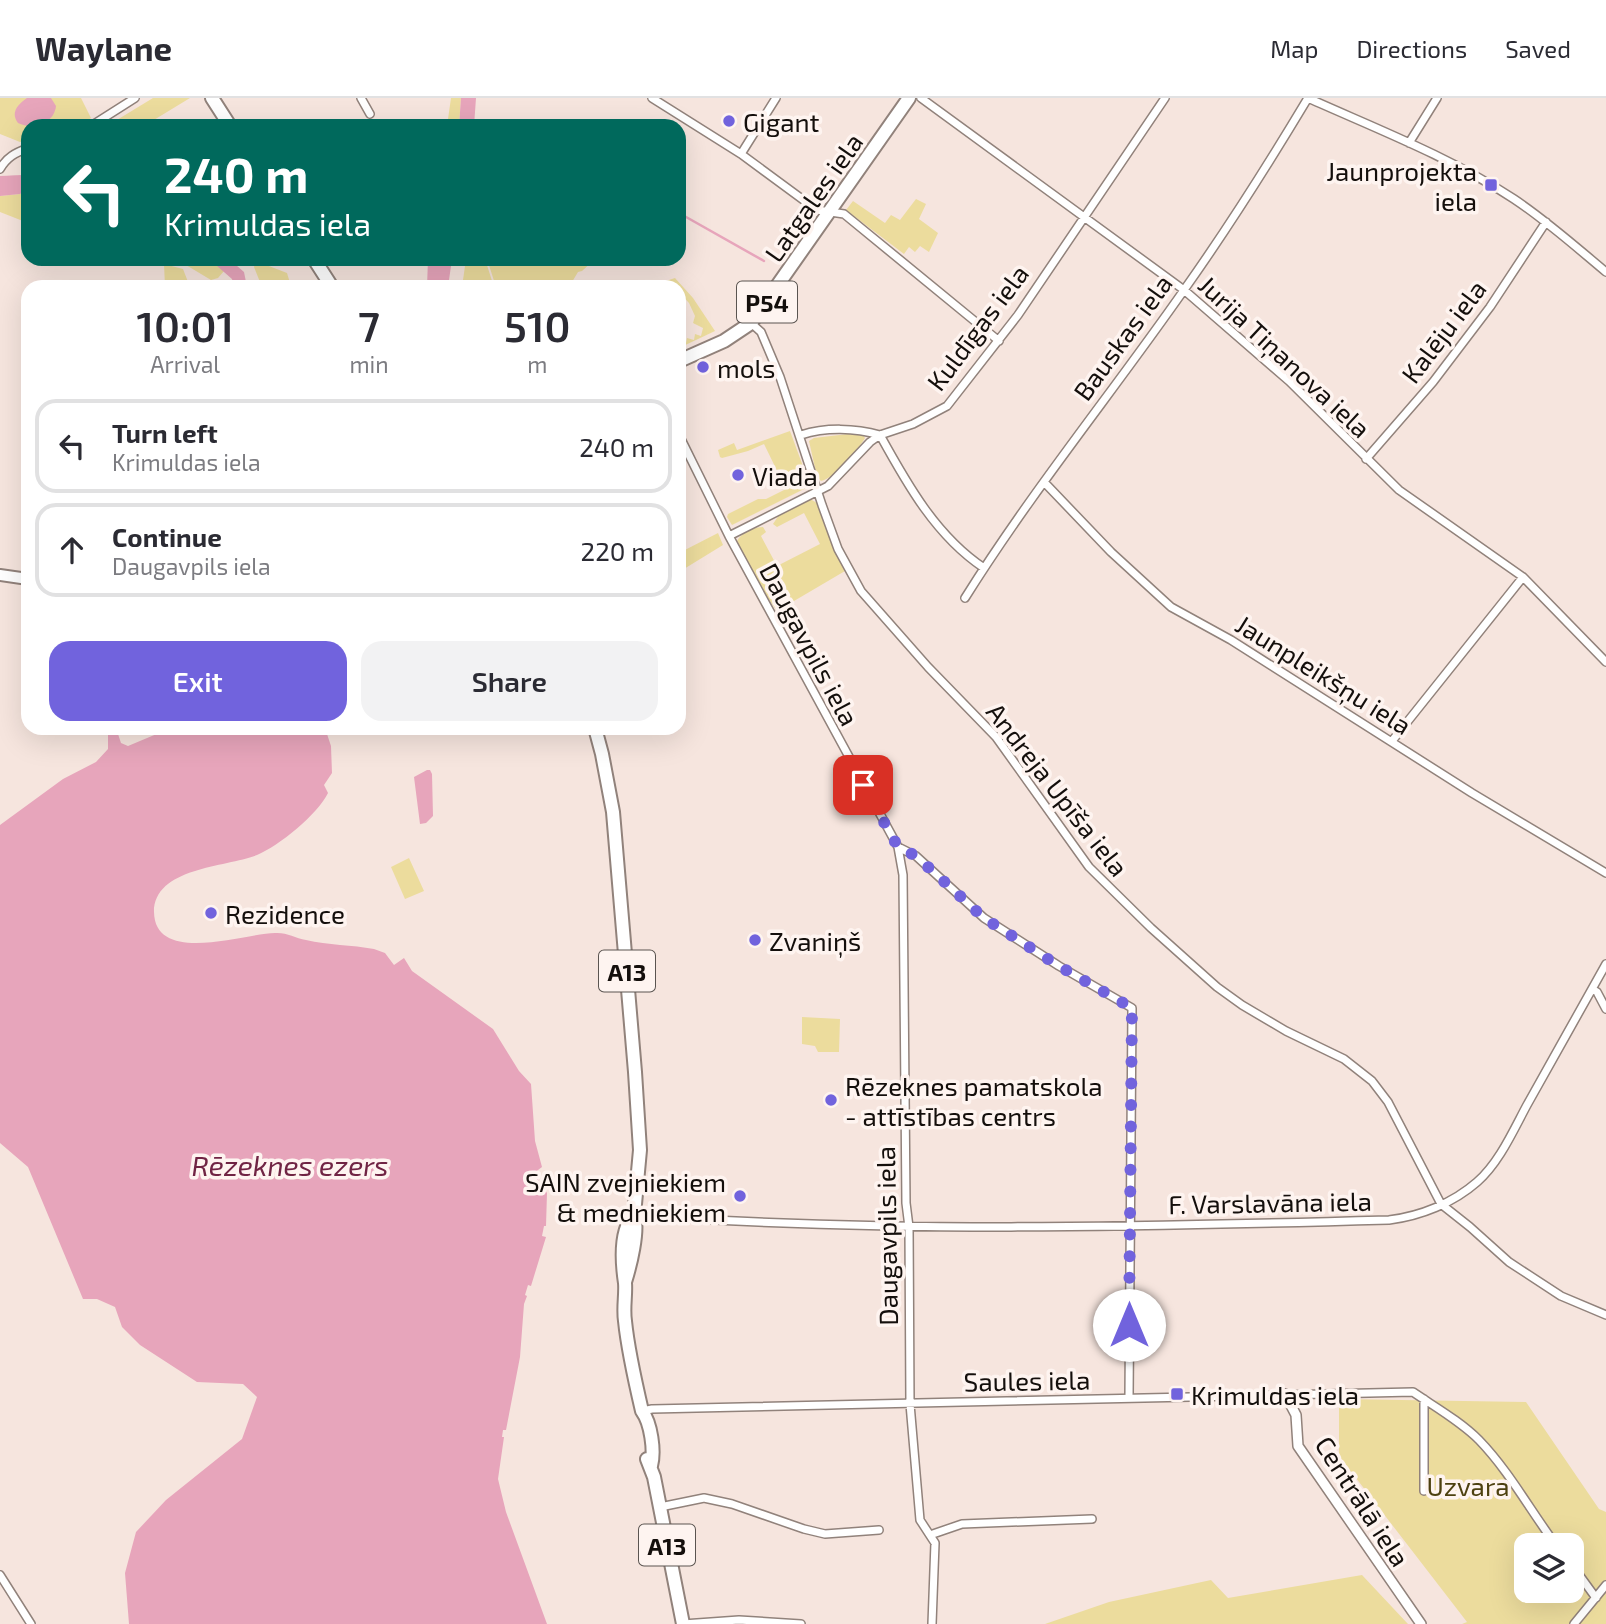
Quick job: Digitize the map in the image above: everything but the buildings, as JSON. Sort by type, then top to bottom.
[{"type":"main road","points":[[212,98],[226,119]]},
{"type":"main road","name":"Latgales iela","points":[[686,358],[724,341],[751,323],[909,98]]},
{"type":"main road","points":[[0,575],[21,578]]},
{"type":"main road","name":"A13","points":[[596,735],[613,812],[640,1150],[634,1215],[636,1227],[625,1282],[624,1319],[642,1411],[647,1418],[653,1458],[651,1466],[683,1624]]},
{"type":"street","points":[[102,119],[135,98]]},
{"type":"street","points":[[360,98],[370,114]]},
{"type":"street","points":[[741,154],[776,98]]},
{"type":"street","name":"Jurija Tiņanova iela","points":[[921,98],[1184,290],[1289,381],[1366,459],[1416,504],[1522,577],[1606,662]]},
{"type":"street","name":"Kuldīgas iela","points":[[729,537],[828,486],[880,435],[913,424],[947,406],[999,341],[1165,98]]},
{"type":"street","points":[[1308,98],[1441,157],[1514,199],[1606,272]]},
{"type":"street","name":"Bauskas iela","points":[[965,598],[1044,481],[1184,290],[1273,157],[1308,98]]},
{"type":"street","points":[[1409,143],[1437,98]]},
{"type":"street","points":[[655,99],[741,154],[816,209],[844,214],[999,341]]},
{"type":"street","points":[[0,169],[5,160],[21,151]]},
{"type":"street","name":"Kalēju iela","points":[[1366,459],[1433,382],[1490,307],[1546,222]]},
{"type":"street","name":"Andreja Upīša iela","points":[[751,323],[761,332],[780,377],[838,549],[866,597],[928,667],[996,737],[1095,874],[1217,987],[1286,1031],[1344,1059],[1372,1081],[1388,1102],[1441,1205],[1471,1227],[1509,1262],[1561,1296],[1605,1313]]},
{"type":"street","points":[[801,435],[836,430],[863,430],[880,435],[926,511],[967,555],[984,568]]},
{"type":"street","name":"Daugavpils iela","points":[[686,449],[729,537],[898,847],[903,875],[910,1404],[920,1520],[934,1543],[932,1624]]},
{"type":"street","name":"Jaunpleikšņu iela","points":[[1044,481],[1111,552],[1171,607],[1231,640],[1483,800],[1606,873]]},
{"type":"street","points":[[1392,741],[1522,577]]},
{"type":"street","points":[[898,847],[916,856],[984,918],[1132,1008],[1129,1398]]},
{"type":"street","name":"F. Varslavāna iela","points":[[634,1215],[797,1225],[909,1227],[1129,1227],[1390,1220],[1413,1216],[1441,1205],[1472,1186],[1489,1168],[1606,964]]},
{"type":"street","points":[[1592,989],[1597,992],[1606,1009]]},
{"type":"street","name":"Saules iela","points":[[642,1411],[1413,1392],[1424,1399]]},
{"type":"street","name":"Centrālā iela","points":[[1285,1394],[1296,1415],[1298,1446],[1421,1624]]},
{"type":"street","points":[[1424,1399],[1424,1491]]},
{"type":"street","points":[[1424,1399],[1478,1439],[1498,1462],[1548,1533]]},
{"type":"street","points":[[660,1507],[704,1498],[732,1504],[804,1530],[825,1534],[879,1530]]},
{"type":"street","points":[[930,1535],[962,1524],[1092,1519]]},
{"type":"street","points":[[0,1575],[31,1624]]},
{"type":"street","points":[[1584,1582],[1596,1598]]},
{"type":"street","points":[[1574,1624],[1606,1585]]},
{"type":"street","points":[[683,1624],[739,1620],[801,1624]]},
{"type":"green space","points":[[0,98],[81,98],[91,118],[21,119],[20,142],[0,134]]},
{"type":"green space","points":[[153,98],[190,98],[156,119],[118,119]]},
{"type":"green space","points":[[451,98],[461,98],[460,119],[448,119]]},
{"type":"green space","points":[[20,194],[21,220],[0,212],[0,196]]},
{"type":"green space","points":[[916,199],[926,204],[919,219],[938,233],[929,252],[920,246],[915,252],[909,247],[904,254],[846,210],[853,201],[885,223],[891,215],[900,220]]},
{"type":"green space","points":[[164,266],[183,269],[187,280],[165,280]]},
{"type":"green space","points":[[188,266],[218,266],[224,271],[218,278],[211,280]]},
{"type":"green space","points":[[269,266],[287,273],[289,280],[259,280],[254,267]]},
{"type":"green space","points":[[465,266],[487,266],[492,280],[463,280]]},
{"type":"green space","points":[[489,266],[587,266],[578,272],[573,280],[494,280]]},
{"type":"green space","points":[[686,290],[715,331],[686,345],[687,338],[694,340],[695,334],[701,336],[703,328],[693,323],[695,316],[686,300]]},
{"type":"green space","points":[[790,431],[808,487],[732,525],[728,514],[786,489],[764,444],[722,458],[718,450],[734,443],[737,450]]},
{"type":"green space","points":[[848,434],[863,435],[865,438],[839,470],[821,481],[817,477],[809,441]]},
{"type":"green space","points":[[810,499],[817,503],[845,571],[777,611],[763,591],[737,541],[748,531],[763,527],[766,532],[761,536],[777,566],[820,544],[804,513],[777,527],[773,524],[779,515]]},
{"type":"green space","points":[[718,533],[723,545],[686,568],[686,549]]},
{"type":"green space","points":[[409,858],[424,891],[405,899],[391,867]]},
{"type":"green space","points":[[802,1017],[840,1019],[839,1052],[818,1052],[815,1046],[802,1044]]},
{"type":"green space","name":"Uzvara","points":[[1339,1399],[1526,1402],[1599,1509],[1606,1512],[1606,1624],[1462,1624],[1467,1622],[1339,1456]]},
{"type":"green space","points":[[1362,1575],[1408,1624],[1045,1624],[1109,1602],[1211,1580],[1228,1598]]},
{"type":"water","points":[[27,98],[51,98],[56,106],[49,119],[21,119],[21,124],[15,116],[21,103]]},
{"type":"water","points":[[461,98],[476,98],[474,119],[460,119]]},
{"type":"water","points":[[21,175],[21,194],[0,196],[0,189],[7,176]]},
{"type":"water","points":[[217,266],[237,266],[244,272],[246,280],[232,279]]},
{"type":"water","points":[[428,266],[451,266],[449,280],[427,280]]},
{"type":"water","name":"Rēzeknes ezers","points":[[108,735],[118,735],[121,743],[128,746],[154,735],[327,735],[331,746],[332,773],[324,785],[328,793],[316,810],[266,851],[194,871],[166,886],[157,897],[154,912],[158,928],[169,938],[185,942],[204,943],[279,933],[314,942],[374,949],[385,953],[394,965],[404,958],[412,971],[493,1029],[519,1071],[531,1084],[535,1141],[542,1167],[534,1173],[547,1193],[546,1226],[542,1236],[546,1237],[531,1286],[528,1285],[525,1295],[520,1357],[506,1430],[503,1430],[498,1479],[506,1512],[547,1624],[129,1624],[125,1573],[136,1532],[166,1500],[242,1439],[257,1397],[243,1384],[197,1382],[140,1345],[122,1327],[115,1307],[97,1299],[83,1299],[28,1167],[0,1143],[0,825],[63,779],[96,762],[108,749]]},
{"type":"water","points":[[427,770],[432,774],[433,816],[426,823],[420,824],[414,777]]},
{"type":"waterway","points":[[0,184],[21,183]]},
{"type":"waterway","points":[[686,217],[764,261]]},
{"type":"place","name":"Gigant","points":[[729,121]]},
{"type":"place","name":"Jaunprojekta iela","points":[[1491,185]]},
{"type":"place","name":"mols","points":[[703,367]]},
{"type":"place","name":"Viada","points":[[738,475]]},
{"type":"place","name":"Rezidence","points":[[211,913]]},
{"type":"place","name":"Zvaniņš","points":[[755,940]]},
{"type":"place","name":"Rēzeknes pamatskola - attīstības centrs","points":[[831,1100]]},
{"type":"place","name":"SAIN zvejniekiem & medniekiem","points":[[740,1196]]},
{"type":"place","name":"Krimuldas iela","points":[[1177,1394]]},
{"type":"route","points":[[863,785],[898,847],[916,856],[984,918],[1132,1008],[1129,1325]]}]
